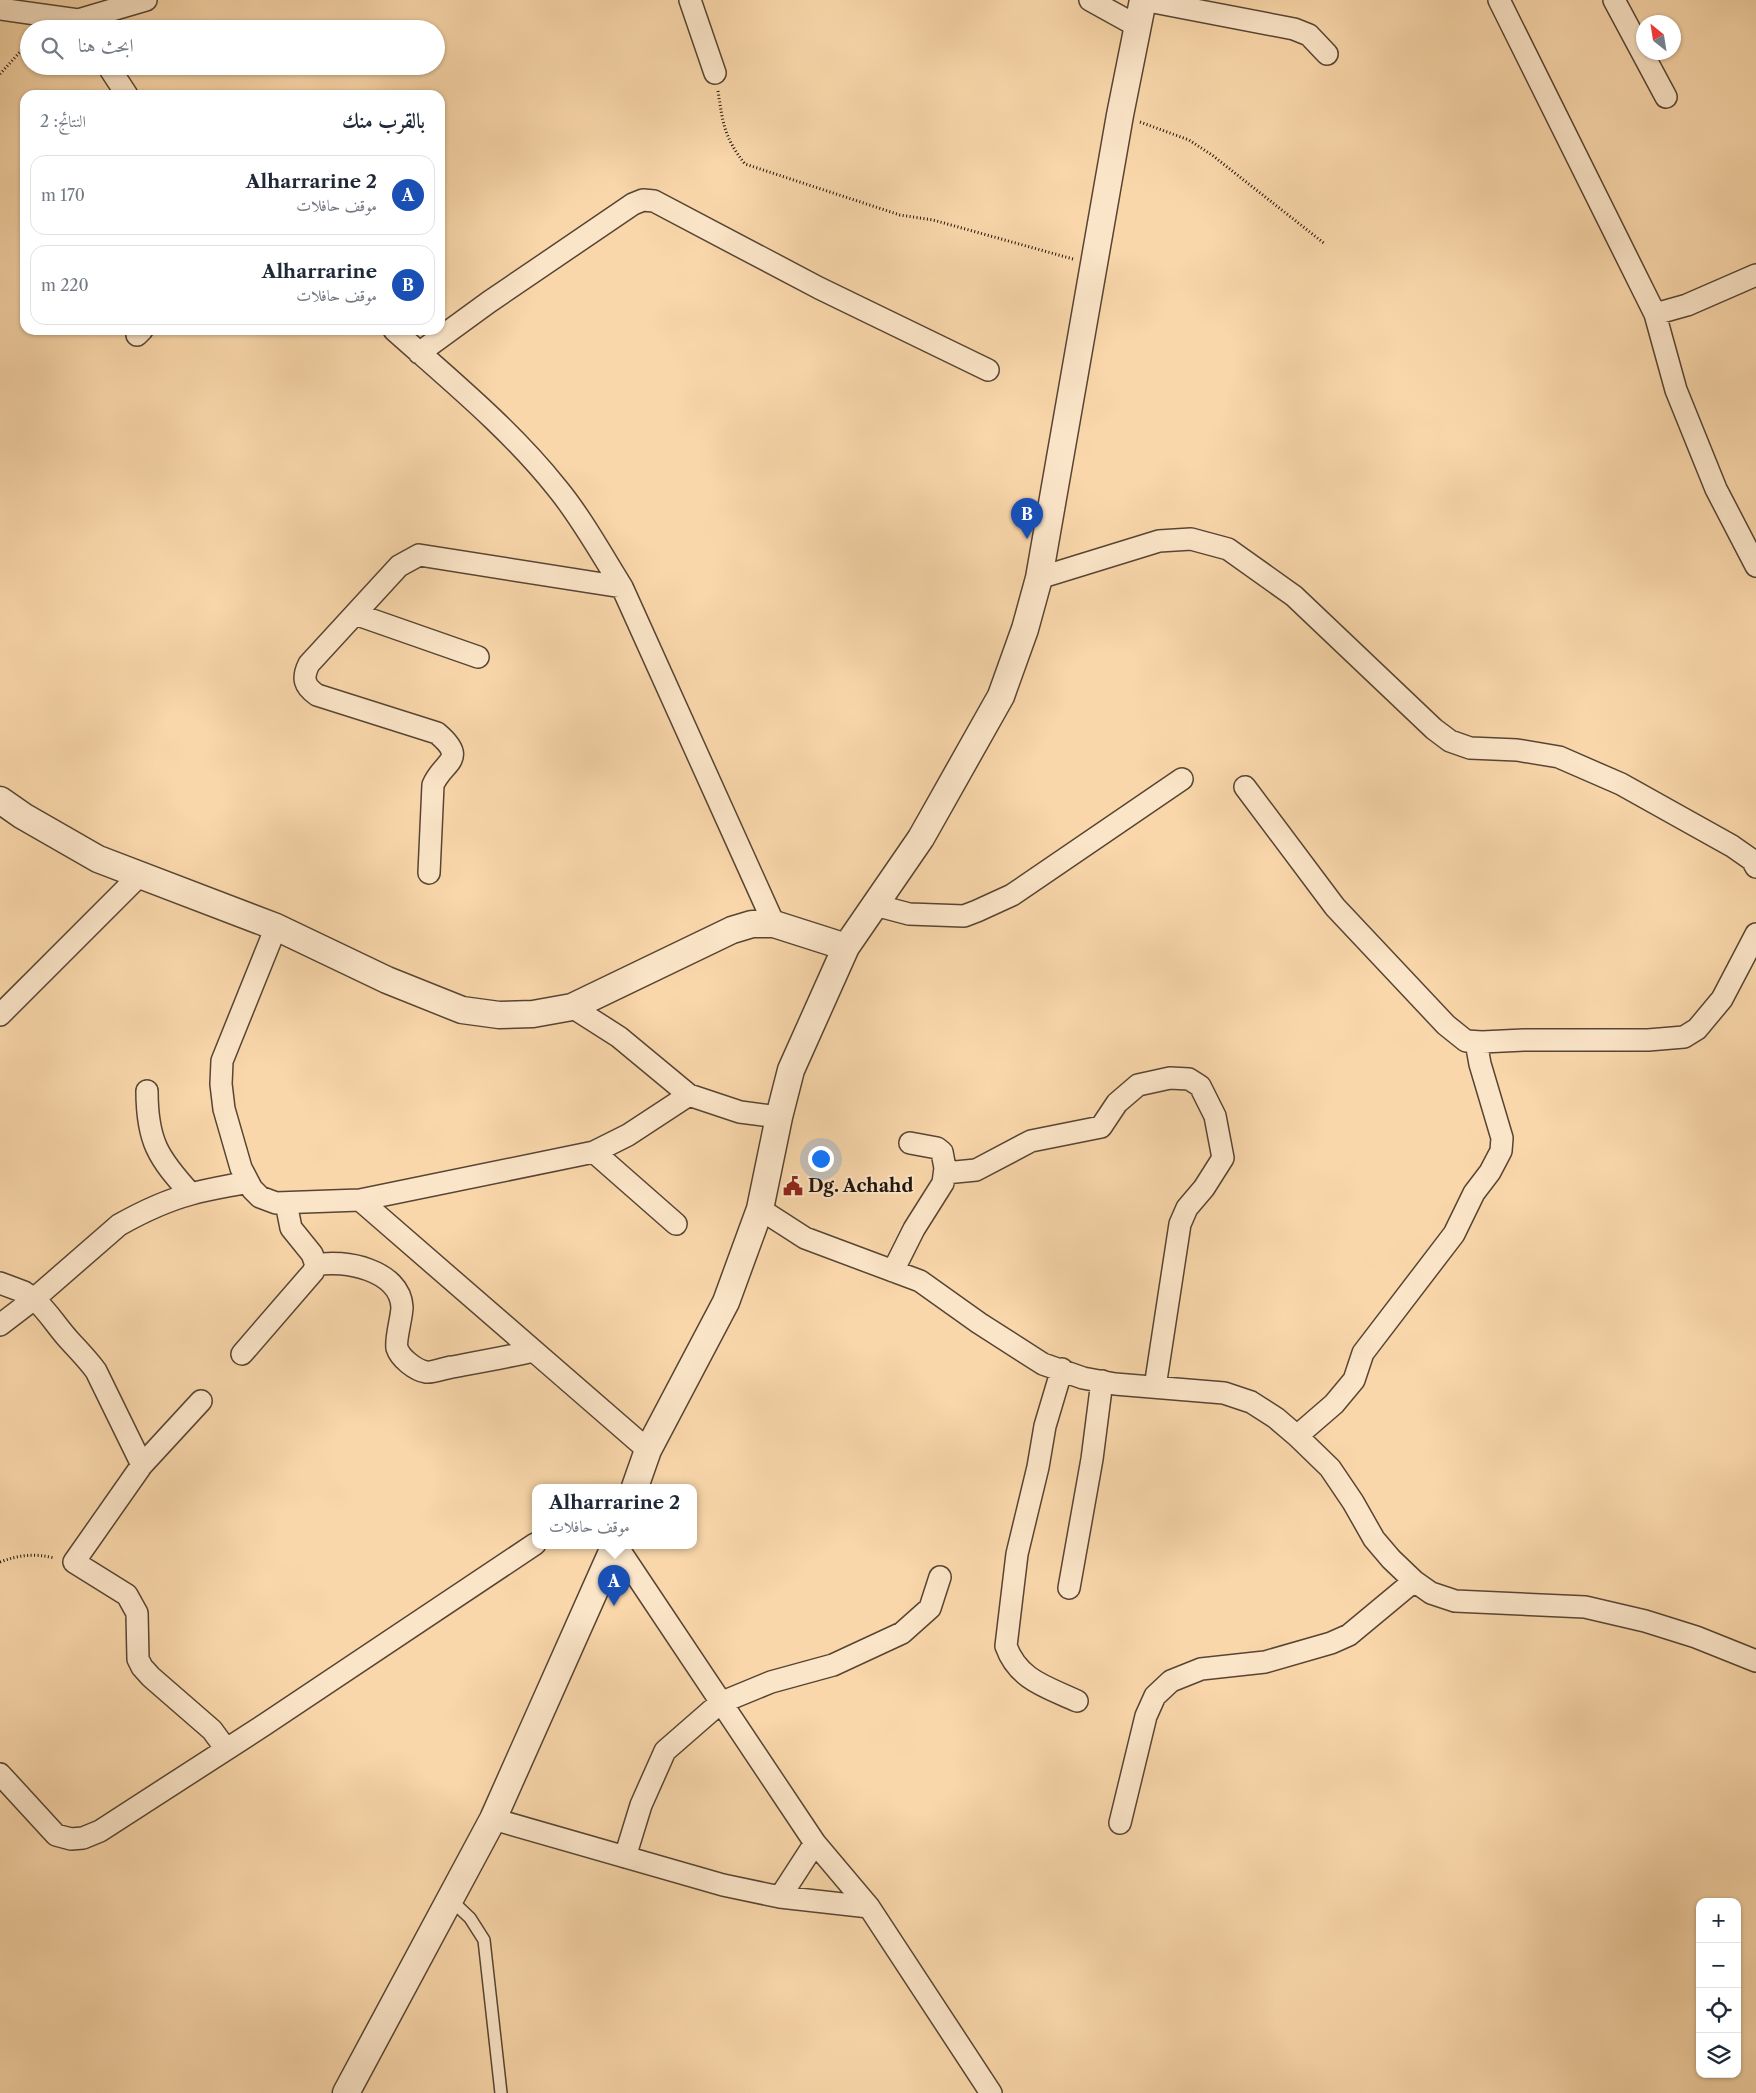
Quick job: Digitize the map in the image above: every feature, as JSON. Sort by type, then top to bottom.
[{"type":"street","points":[[94,20],[146,0]]},
{"type":"street","points":[[690,0],[715,73]]},
{"type":"street","points":[[1090,0],[1137,26]]},
{"type":"street","points":[[636,1484],[648,1450],[726,1302],[760,1209],[778,1117],[791,1070],[846,947],[921,838],[1001,696],[1025,629],[1039,578],[1093,265],[1143,0],[1294,29],[1309,35],[1328,54]]},
{"type":"street","points":[[1499,0],[1655,314],[1676,390],[1716,489],[1756,566]]},
{"type":"street","points":[[1614,0],[1666,97]]},
{"type":"street","points":[[0,9],[56,20]]},
{"type":"street","points":[[114,75],[124,90]]},
{"type":"street","points":[[445,334],[497,296],[633,204],[643,200],[654,201],[819,288],[988,370]]},
{"type":"street","points":[[1655,314],[1687,305],[1756,275]]},
{"type":"street","points":[[399,335],[520,445],[552,482],[622,587],[774,924]]},
{"type":"street","points":[[419,353],[444,335]]},
{"type":"street","points":[[1039,578],[1159,541],[1190,539],[1228,549],[1294,596],[1434,729],[1450,741],[1470,748],[1517,750],[1560,757],[1621,784],[1732,846],[1752,860],[1756,868]]},
{"type":"street","points":[[429,873],[433,785],[437,776],[451,762],[452,752],[446,741],[437,733],[317,695],[308,688],[304,679],[304,674],[309,664],[399,566],[419,555],[622,587]]},
{"type":"street","points":[[355,614],[478,657]]},
{"type":"street","points":[[875,905],[909,914],[964,916],[977,911],[1012,895],[1182,779]]},
{"type":"street","points":[[1245,787],[1335,908],[1446,1025],[1466,1040],[1476,1042],[1648,1040],[1684,1037],[1697,1030],[1722,999],[1756,934]]},
{"type":"street","points":[[0,800],[23,816],[98,859],[276,926],[387,980],[462,1010],[499,1016],[533,1014],[572,1007],[732,930],[752,924],[774,924],[846,947]]},
{"type":"street","points":[[0,1015],[140,875]]},
{"type":"street","points":[[276,926],[222,1061],[220,1084],[224,1109],[240,1168],[260,1197],[276,1203],[360,1200],[594,1152],[628,1135],[689,1095]]},
{"type":"street","points":[[572,1007],[619,1037],[689,1095],[740,1112],[778,1117]]},
{"type":"street","points":[[1297,1436],[1334,1404],[1354,1380],[1363,1352],[1454,1234],[1474,1193],[1490,1172],[1501,1151],[1502,1138],[1480,1064],[1476,1042]]},
{"type":"street","points":[[945,1173],[976,1170],[1032,1141],[1101,1128],[1117,1103],[1138,1085],[1170,1078],[1189,1078],[1200,1086],[1215,1116],[1223,1158],[1204,1188],[1187,1208],[1180,1224],[1155,1387]]},
{"type":"street","points":[[147,1091],[147,1120],[154,1146],[168,1169],[191,1194]]},
{"type":"street","points":[[892,1271],[914,1229],[943,1183],[945,1173],[942,1152],[937,1148],[910,1143]]},
{"type":"street","points":[[594,1152],[676,1224]]},
{"type":"street","points":[[0,1325],[119,1225],[151,1208],[191,1194],[248,1182]]},
{"type":"street","points":[[360,1200],[648,1450]]},
{"type":"street","points":[[242,1354],[313,1272],[316,1265],[312,1254],[291,1228],[286,1203]]},
{"type":"street","points":[[760,1209],[805,1238],[920,1281],[1020,1351],[1043,1364],[1084,1378],[1155,1387],[1224,1392],[1251,1402],[1276,1418],[1330,1468],[1374,1538],[1391,1559],[1414,1581],[1431,1592],[1455,1601],[1585,1607],[1645,1621],[1696,1637],[1756,1661]]},
{"type":"street","points":[[316,1265],[327,1262],[344,1263],[367,1268],[388,1281],[397,1291],[402,1305],[397,1348],[406,1362],[425,1372],[534,1352]]},
{"type":"street","points":[[0,1283],[34,1298],[46,1309],[69,1341],[86,1357],[96,1370],[142,1465]]},
{"type":"street","points":[[1062,1369],[1045,1426],[1038,1468],[1017,1554],[1006,1646],[1011,1660],[1026,1676],[1077,1700]]},
{"type":"street","points":[[1069,1588],[1092,1459],[1102,1381]]},
{"type":"street","points":[[201,1401],[142,1465],[74,1562],[127,1595],[137,1613],[138,1659],[142,1667],[212,1730],[226,1750]]},
{"type":"street","points":[[0,1774],[56,1835],[71,1839],[83,1838],[100,1831],[226,1750],[532,1546]]},
{"type":"street","points":[[346,2093],[493,1819],[613,1549]]},
{"type":"street","points":[[618,1549],[815,1843],[869,1907],[991,2093]]},
{"type":"street","points":[[625,1857],[641,1805],[665,1752],[720,1703],[770,1682],[833,1665],[902,1633],[930,1608],[940,1577]]},
{"type":"street","points":[[1120,1823],[1146,1716],[1155,1696],[1171,1681],[1201,1669],[1265,1662],[1331,1643],[1349,1635],[1414,1581]]},
{"type":"street","points":[[493,1819],[723,1885],[780,1897],[869,1907]]},
{"type":"street","points":[[780,1897],[815,1843]]},
{"type":"lane","points":[[450,1899],[470,1918],[484,1940],[501,2093]]},
{"type":"path","points":[[0,74],[20,52]]},
{"type":"path","points":[[715,73],[723,128],[733,148],[746,164],[900,215],[933,220],[1093,265]]},
{"type":"path","points":[[1120,115],[1189,140],[1212,155],[1325,244]]},
{"type":"path","points":[[0,1562],[19,1555],[40,1555],[74,1562]]},
{"type":"place","name":"Alharrarine","points":[[1027,539]]},
{"type":"place","name":"Dg. Achahd","points":[[793,1186]]},
{"type":"place","name":"Alharrarine 2","points":[[614,1606]]}]
